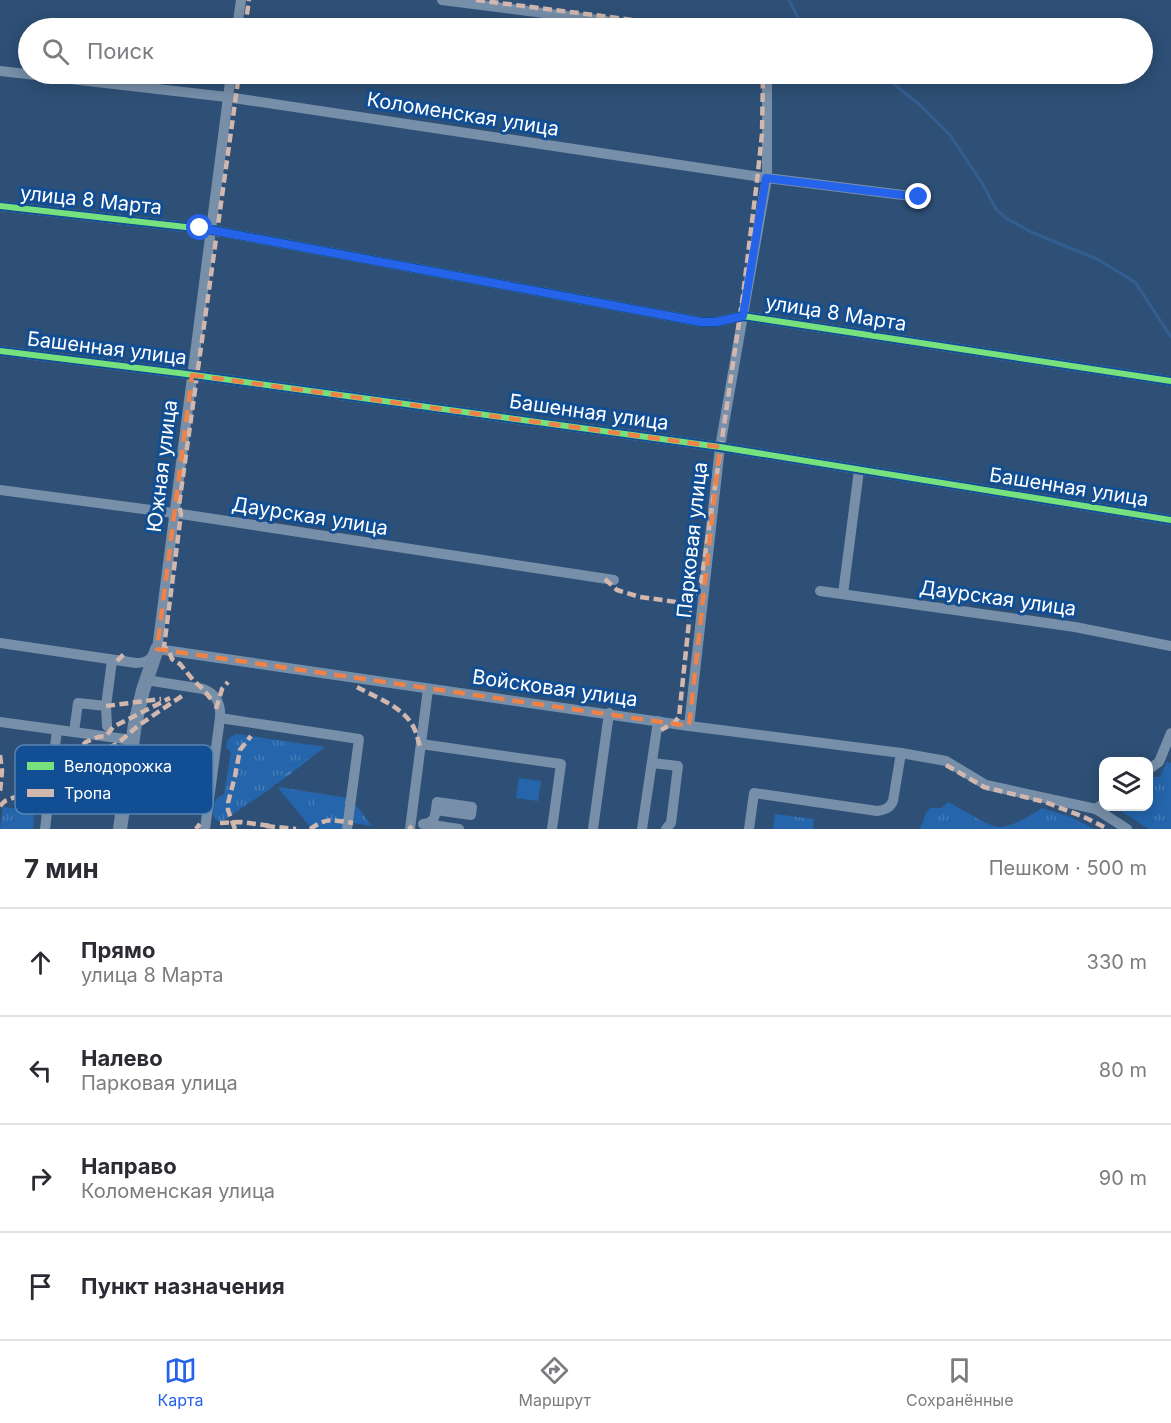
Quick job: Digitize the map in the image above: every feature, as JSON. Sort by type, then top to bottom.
[{"type":"main road","points":[[131,745],[145,685],[157,649]]},
{"type":"main road","points":[[120,829],[122,814]]},
{"type":"street","points":[[238,18],[241,0]]},
{"type":"street","points":[[442,0],[583,18]]},
{"type":"street","name":"Коломенская улица","points":[[0,71],[18,73]]},
{"type":"street","name":"Коломенская улица","points":[[114,84],[227,97],[766,178],[919,197]]},
{"type":"street","name":"Южная улица","points":[[157,649],[229,84]]},
{"type":"street","name":"Парковая улица","points":[[689,726],[720,447],[766,178],[767,84]]},
{"type":"street","name":"улица 8 Марта","points":[[0,206],[212,230],[701,322],[716,322],[743,316],[1171,381]]},
{"type":"street","name":"Башенная улица","points":[[0,351],[720,447],[1171,520]]},
{"type":"street","points":[[843,594],[859,470]]},
{"type":"street","name":"Даурская улица","points":[[0,490],[614,580]]},
{"type":"street","name":"Даурская улица","points":[[820,591],[1075,627],[1171,646]]},
{"type":"street","points":[[0,643],[136,663],[151,659],[157,649]]},
{"type":"street","name":"Войсковая улица","points":[[157,649],[689,726],[901,753],[946,761],[986,785],[1099,806]]},
{"type":"street","points":[[107,728],[106,706],[112,660]]},
{"type":"street","points":[[136,663],[143,673],[145,685],[203,689],[215,696],[220,704],[220,718],[213,770]]},
{"type":"street","points":[[428,689],[409,826],[430,824],[436,810]]},
{"type":"street","points":[[74,732],[78,703],[106,706]]},
{"type":"street","points":[[593,829],[609,713]]},
{"type":"street","points":[[220,718],[359,739],[347,829]]},
{"type":"street","points":[[642,829],[658,721]]},
{"type":"street","points":[[0,722],[74,732],[107,728],[132,740]]},
{"type":"street","points":[[55,745],[57,730]]},
{"type":"street","points":[[1153,767],[1159,762],[1171,733]]},
{"type":"street","points":[[421,744],[561,764],[552,829]]},
{"type":"street","points":[[749,829],[754,793],[877,811],[887,809],[893,801],[901,753]]},
{"type":"street","points":[[652,763],[678,766],[671,823],[666,829]]},
{"type":"street","points":[[1106,811],[1127,829]]},
{"type":"street","points":[[45,829],[47,814]]},
{"type":"street","points":[[205,829],[207,814]]},
{"type":"street","points":[[423,824],[459,829]]},
{"type":"highlighted area","points":[[192,375],[720,447],[689,726],[157,649]]},
{"type":"green space","points":[[237,734],[325,747],[273,787],[221,822],[213,815],[213,808],[217,798],[224,794],[231,752],[226,747],[227,742]]},
{"type":"green space","points":[[283,741],[285,741],[280,778],[308,758],[277,784]]},
{"type":"green space","points":[[1167,761],[1169,764],[1171,762],[1171,829],[1149,829],[1121,811],[1153,811],[1153,777],[1160,777]]},
{"type":"green space","points":[[519,778],[541,781],[538,801],[516,798]]},
{"type":"green space","points":[[279,787],[348,798],[344,829],[312,829]]},
{"type":"green space","points":[[316,799],[329,801],[328,813],[314,811]]},
{"type":"green space","points":[[948,802],[999,827],[1015,823],[1042,808],[1071,817],[1094,829],[920,829],[930,808],[941,808]]},
{"type":"green space","points":[[355,804],[372,826],[353,823]]},
{"type":"green space","points":[[3,807],[15,808],[15,814],[35,814],[33,829],[0,829]]},
{"type":"green space","points":[[775,814],[814,819],[813,829],[773,829]]},
{"type":"waterway","points":[[789,0],[798,18]]},
{"type":"waterway","points":[[894,84],[921,106],[950,135],[982,183],[996,209],[1006,218],[1031,232],[1097,259],[1135,282],[1171,337]]},
{"type":"marked path","points":[[246,18],[249,0]]},
{"type":"marked path","points":[[476,0],[617,18]]},
{"type":"marked path","points":[[211,699],[180,664],[172,659],[169,651],[164,647],[181,514],[179,505],[238,84]]},
{"type":"marked path","points":[[687,607],[701,583],[743,295],[762,134],[763,84]]},
{"type":"marked path","points":[[605,579],[617,590],[640,597],[684,603],[690,612],[679,717],[674,723],[661,730]]},
{"type":"marked path","points":[[117,661],[125,653]]},
{"type":"marked path","points":[[216,709],[222,689],[228,682]]},
{"type":"marked path","points":[[357,687],[404,714],[414,728],[420,746]]},
{"type":"marked path","points":[[115,745],[139,725],[185,694]]},
{"type":"marked path","points":[[83,745],[98,737],[106,736],[113,727],[170,698]]},
{"type":"marked path","points":[[106,706],[161,699]]},
{"type":"marked path","points":[[235,829],[228,810],[228,803],[240,750],[251,736]]},
{"type":"marked path","points":[[0,755],[2,771],[0,792]]},
{"type":"marked path","points":[[946,765],[984,787],[1045,802],[1108,829]]},
{"type":"marked path","points":[[0,806],[15,797]]},
{"type":"marked path","points":[[310,829],[330,820],[353,823]]},
{"type":"marked path","points":[[220,823],[241,822],[272,826]]},
{"type":"marked path","points":[[196,829],[200,824]]},
{"type":"marked path","points":[[266,826],[296,829]]},
{"type":"marked path","points":[[409,826],[412,829]]},
{"type":"cycle path","points":[[0,206],[212,230],[701,322],[716,322],[743,316],[1171,381]]},
{"type":"cycle path","points":[[0,351],[179,373],[720,447],[1171,520]]},
{"type":"route","points":[[200,228],[701,322],[716,322],[743,316],[766,178],[919,197]]}]
